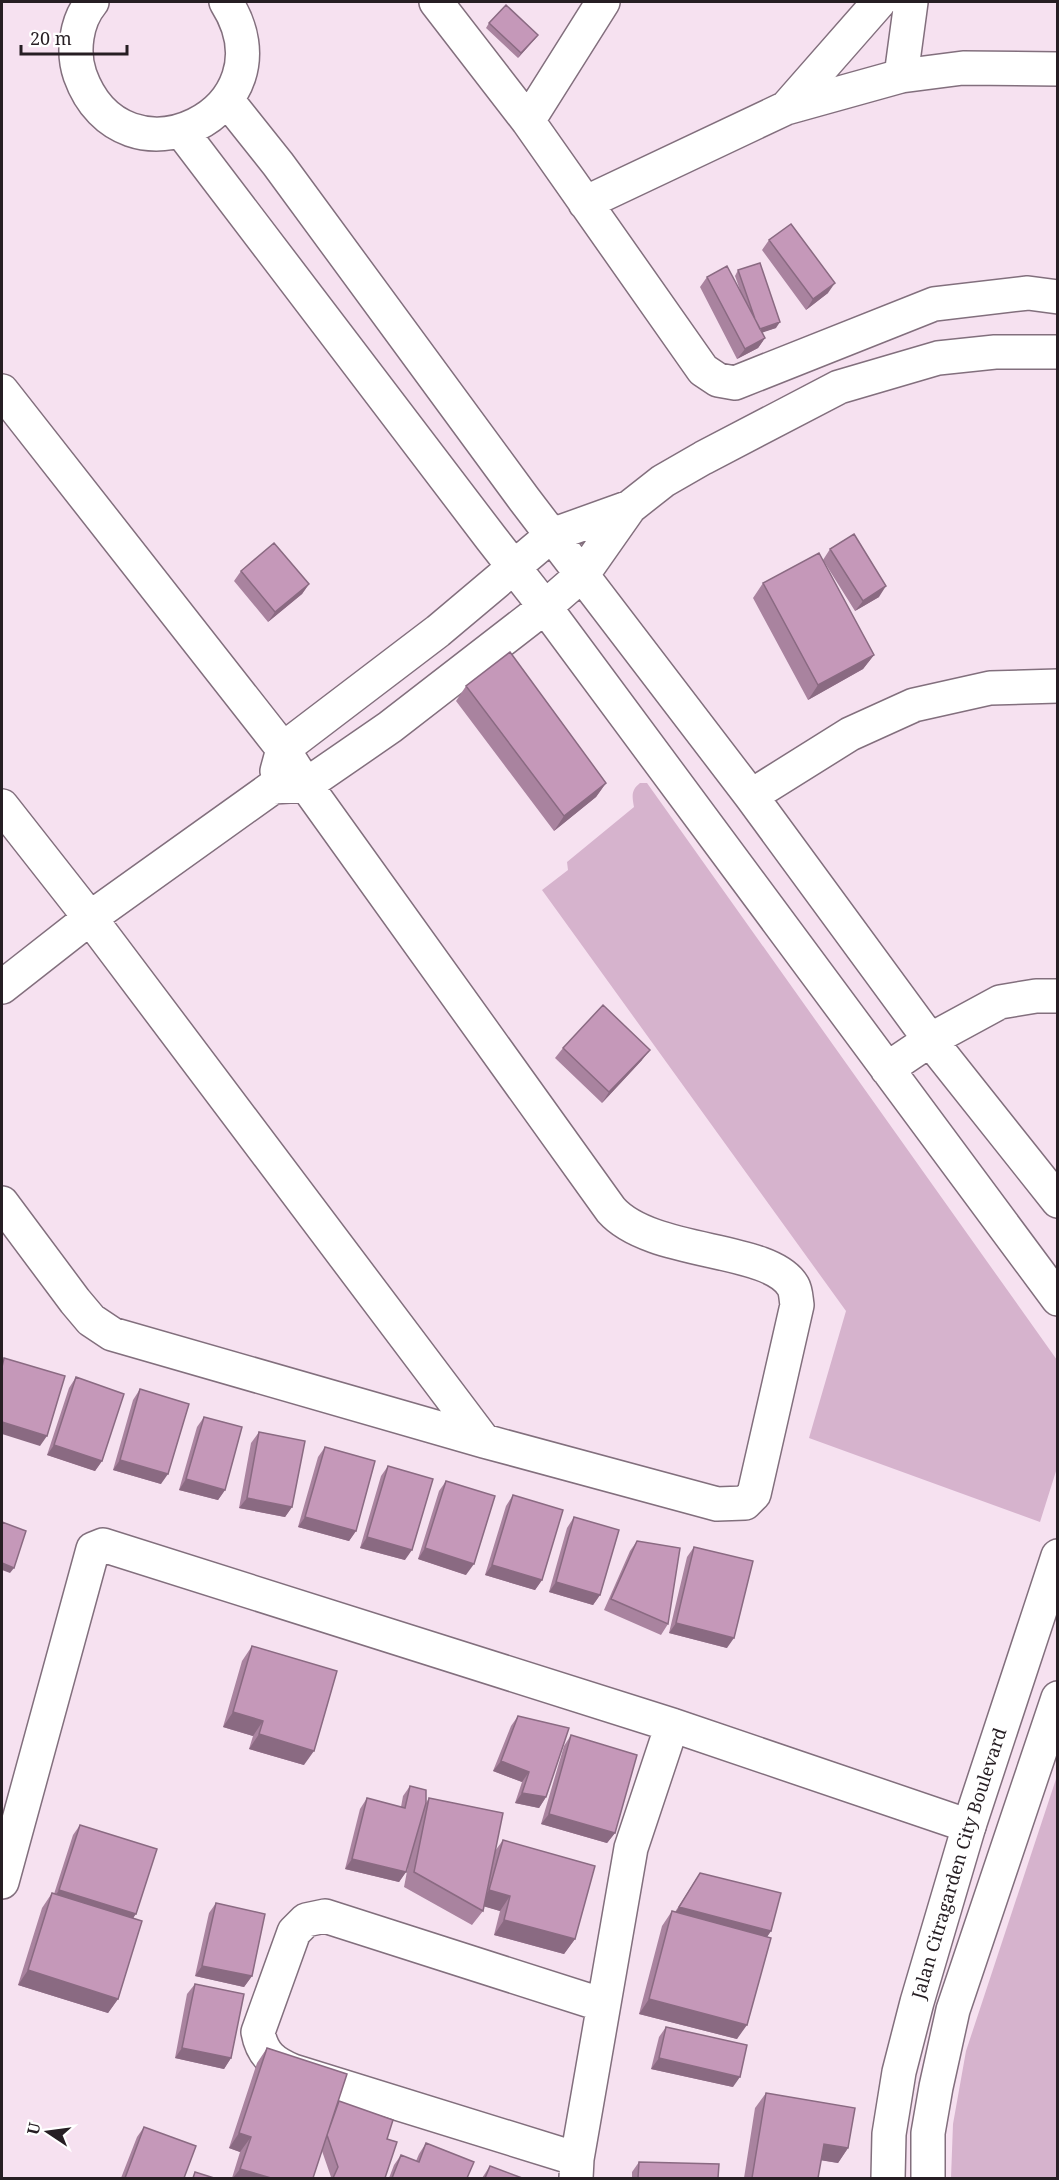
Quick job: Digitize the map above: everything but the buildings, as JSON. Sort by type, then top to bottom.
[{"type":"street","points":[[92,2],[86,9],[77,36],[76,64],[86,91],[103,114],[127,129],[154,135],[182,132],[208,119],[227,100],[240,74],[243,46],[237,18],[226,2]]},
{"type":"street","points":[[436,2],[528,121],[703,370],[718,380],[735,383],[934,304],[1028,293],[1058,297]]},
{"type":"street","points":[[528,121],[603,2]]},
{"type":"street","points":[[786,108],[879,2]]},
{"type":"street","points":[[901,76],[911,2]]},
{"type":"street","points":[[585,203],[786,108],[901,76],[963,68],[1058,69]]},
{"type":"street","points":[[227,100],[278,164],[552,535],[752,796],[930,1040],[1058,1201]]},
{"type":"street","points":[[182,132],[545,607],[1058,1299]]},
{"type":"street","points":[[2,987],[90,918],[273,787],[306,785],[390,727],[545,607],[583,574],[630,507],[663,481],[838,387],[938,358],[995,352],[1058,352]]},
{"type":"street","points":[[2,391],[283,749],[306,785],[621,1222],[657,1238],[765,1265],[782,1275],[793,1287],[797,1305],[754,1494],[746,1503],[717,1504],[484,1441],[112,1334],[91,1320],[75,1301],[2,1203]]},
{"type":"street","points":[[273,787],[283,749],[438,631],[552,535],[630,507]]},
{"type":"street","points":[[752,796],[850,734],[914,705],[990,688],[1058,686]]},
{"type":"street","points":[[2,806],[90,918],[484,1441]]},
{"type":"street","points":[[887,1069],[930,1040],[1000,1002],[1036,996],[1058,996]]},
{"type":"street","points":[[2,1882],[93,1549],[103,1545],[672,1725],[969,1826]]},
{"type":"street","name":"Jalan Citragarden City Boulevard","points":[[888,2178],[889,2134],[899,2072],[916,2002],[969,1826],[1058,1556]]},
{"type":"street","name":"Jalan Citragarden City Boulevard","points":[[928,2178],[928,2133],[953,2010],[1058,1698]]},
{"type":"street","points":[[603,2005],[325,1916],[306,1920],[294,1932],[258,2032],[266,2055],[278,2066],[577,2169],[631,1848],[672,1725]]},
{"type":"shaded area","points":[[640,783],[647,783],[1057,1360],[1057,1468],[1040,1522],[809,1438],[846,1311],[542,890],[568,870],[567,862],[634,807],[633,794]]},
{"type":"shaded area","points":[[1057,1776],[1057,2178],[951,2178],[953,2124],[966,2051]]}]
